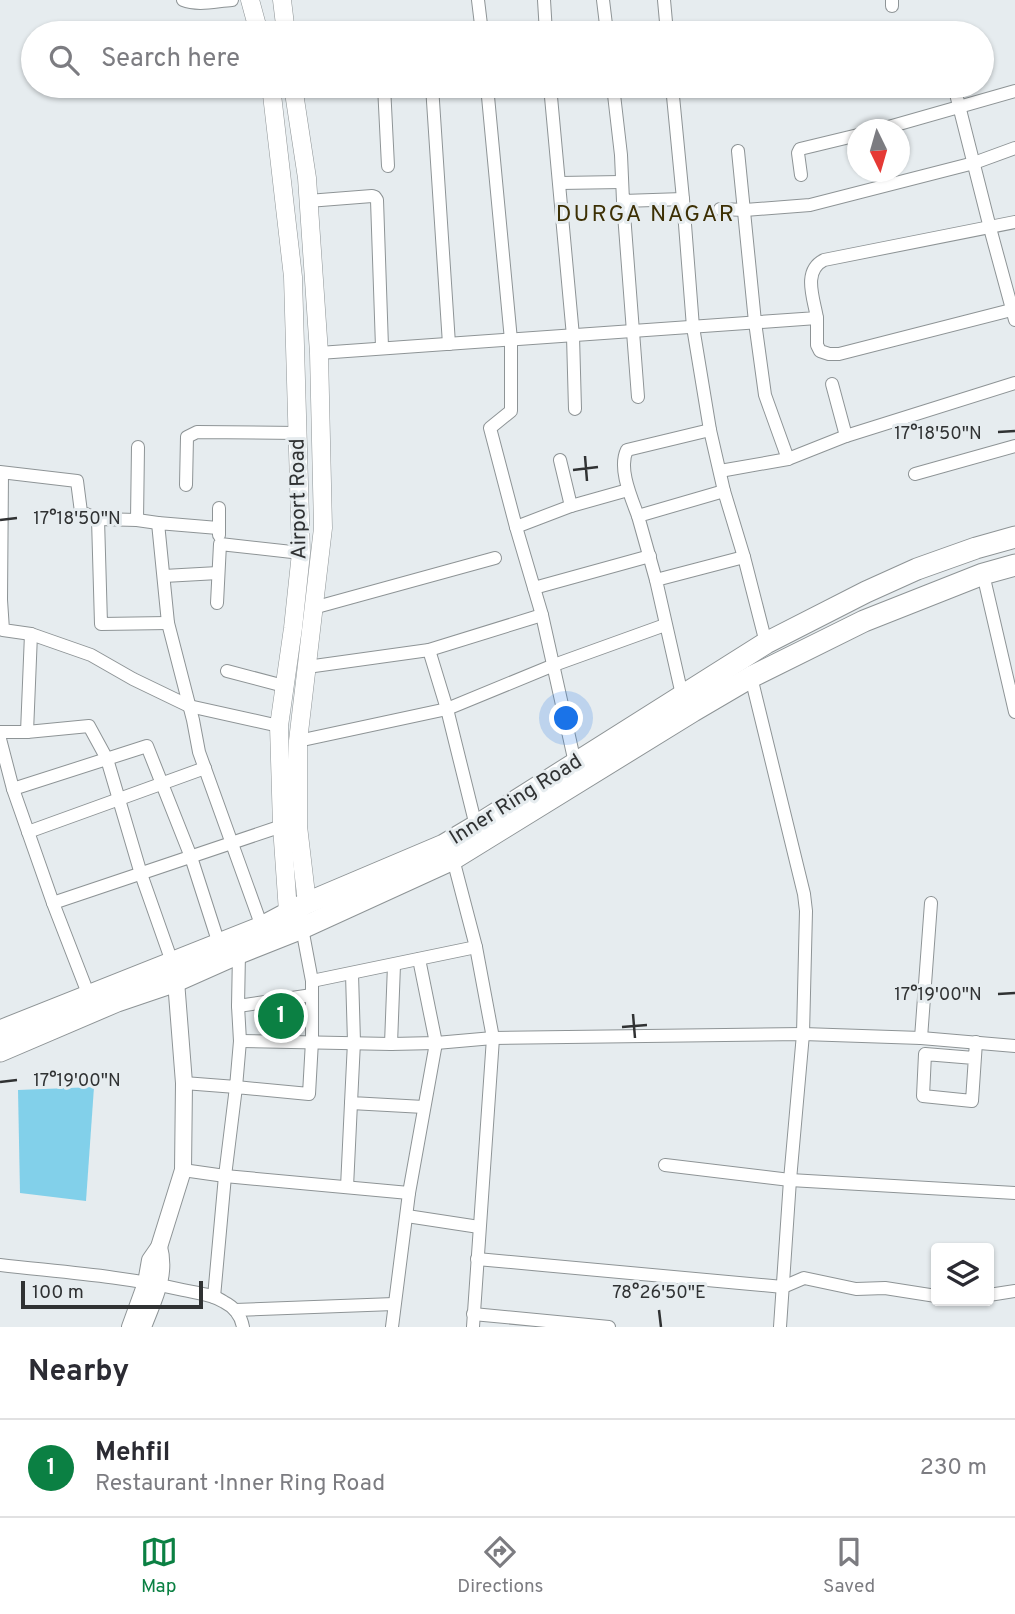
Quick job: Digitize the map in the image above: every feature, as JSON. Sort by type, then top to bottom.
[{"type":"highway","name":"Inner Ring Road","points":[[0,1051],[12,1033],[89,996],[239,953],[299,914],[444,845],[766,643],[917,569],[1015,537]]},
{"type":"highway","name":"Inner Ring Road","points":[[12,1033],[117,1002],[219,944],[453,859],[751,677],[864,621],[983,573],[1015,565]]},
{"type":"main road","points":[[250,0],[256,21]]},
{"type":"main road","points":[[282,0],[285,21]]},
{"type":"main road","name":"Airport Road","points":[[272,98],[293,277],[296,354],[301,553],[279,726],[282,826],[299,914]]},
{"type":"main road","name":"Airport Road","points":[[295,98],[307,178],[319,353],[323,528],[298,741],[299,914]]},
{"type":"main road","points":[[296,354],[319,353]]},
{"type":"street","points":[[183,0],[198,3],[232,0]]},
{"type":"street","points":[[478,0],[481,21]]},
{"type":"street","points":[[544,0],[545,21]]},
{"type":"street","points":[[603,0],[606,21]]},
{"type":"street","points":[[664,0],[666,21]]},
{"type":"street","points":[[994,97],[1015,91]]},
{"type":"street","points":[[385,98],[388,166]]},
{"type":"street","points":[[433,98],[449,344]]},
{"type":"street","points":[[489,98],[512,340],[511,411],[490,428],[542,615],[575,762]]},
{"type":"street","points":[[551,98],[573,336],[575,409]]},
{"type":"street","points":[[614,98],[621,155],[638,397]]},
{"type":"street","points":[[673,98],[693,327],[710,430],[766,643]]},
{"type":"street","points":[[958,98],[990,228],[1014,313],[839,354],[820,351],[817,345],[817,318],[810,278],[818,263],[824,260],[990,228],[1015,222]]},
{"type":"street","points":[[910,121],[989,98]]},
{"type":"street","points":[[801,175],[798,153],[800,149],[847,138]]},
{"type":"street","points":[[720,209],[745,210],[810,205],[974,163],[1015,148]]},
{"type":"street","points":[[738,151],[765,395],[788,459]]},
{"type":"street","points":[[560,183],[621,182]]},
{"type":"street","points":[[308,201],[372,196],[377,200],[382,347]]},
{"type":"street","points":[[623,201],[683,199]]},
{"type":"street","points":[[319,353],[817,318]]},
{"type":"street","points":[[720,471],[788,459],[846,436],[1015,383]]},
{"type":"street","points":[[832,384],[846,436]]},
{"type":"street","points":[[682,695],[650,556],[628,491],[622,458],[627,450],[710,430]]},
{"type":"street","points":[[186,485],[187,437],[197,432],[298,433]]},
{"type":"street","points":[[915,474],[1015,446]]},
{"type":"street","points":[[137,520],[138,447]]},
{"type":"street","points":[[560,460],[571,506]]},
{"type":"street","points":[[218,528],[99,519],[81,512],[78,481],[1,472],[3,630],[31,634],[91,655],[189,706],[279,726]]},
{"type":"street","points":[[516,527],[571,506],[628,491]]},
{"type":"street","points":[[638,516],[724,491]]},
{"type":"street","points":[[217,603],[219,508]]},
{"type":"street","points":[[99,519],[100,624],[168,623]]},
{"type":"street","points":[[158,523],[168,623],[199,752],[262,927]]},
{"type":"street","points":[[220,544],[301,553]]},
{"type":"street","points":[[534,588],[650,556]]},
{"type":"street","points":[[656,580],[744,557]]},
{"type":"street","points":[[313,608],[495,558]]},
{"type":"street","points":[[164,576],[218,573]]},
{"type":"street","points":[[983,573],[1015,712]]},
{"type":"street","points":[[307,667],[429,650],[542,615]]},
{"type":"street","points":[[298,741],[447,709],[554,665],[665,625]]},
{"type":"street","points":[[27,732],[31,634]]},
{"type":"street","points":[[429,650],[447,709],[476,826]]},
{"type":"street","points":[[228,671],[285,686]]},
{"type":"street","points":[[751,677],[806,911],[803,1034],[780,1327]]},
{"type":"street","points":[[0,732],[89,726],[107,759],[141,874],[174,971],[184,1083],[183,1170],[159,1247],[163,1261],[130,1327]]},
{"type":"street","points":[[0,739],[13,789],[89,996]]},
{"type":"street","points":[[13,789],[147,746],[191,858],[219,944]]},
{"type":"street","points":[[28,832],[205,768]]},
{"type":"street","points":[[53,903],[282,826]]},
{"type":"street","points":[[453,859],[476,947],[493,1038],[473,1320],[609,1327]]},
{"type":"street","points":[[921,1038],[931,903]]},
{"type":"street","points":[[184,1083],[309,1094],[312,988],[299,914]]},
{"type":"street","points":[[238,1006],[312,988],[352,974],[476,947]]},
{"type":"street","points":[[214,1297],[240,1041],[239,953]]},
{"type":"street","points":[[392,1327],[409,1193],[436,1043],[419,959]]},
{"type":"street","points":[[391,1044],[394,965]]},
{"type":"street","points":[[347,1187],[354,1042],[352,974]]},
{"type":"street","points":[[240,1041],[391,1044],[493,1038],[803,1034],[921,1038],[1015,1046]]},
{"type":"street","points":[[974,1058],[925,1054],[923,1096],[972,1101],[976,1042]]},
{"type":"street","points":[[351,1103],[424,1107]]},
{"type":"street","points":[[665,1165],[790,1180],[1015,1193]]},
{"type":"street","points":[[183,1170],[409,1193]]},
{"type":"street","points":[[407,1216],[480,1227]]},
{"type":"street","points":[[477,1259],[783,1287],[804,1278],[856,1289],[885,1288],[931,1295]]},
{"type":"street","points":[[0,1265],[153,1284],[214,1297],[235,1310],[243,1327]]},
{"type":"street","points":[[143,1327],[153,1284]]},
{"type":"street","points":[[994,1294],[1015,1291]]},
{"type":"street","points":[[235,1310],[394,1304]]},
{"type":"shaded area","points":[[94,1087],[86,1201],[20,1193],[18,1090]]},
{"type":"place","name":"Mehfil","points":[[281,1016]]},
{"type":"district","name":"DURGA NAGAR","points":[[646,215]]}]
